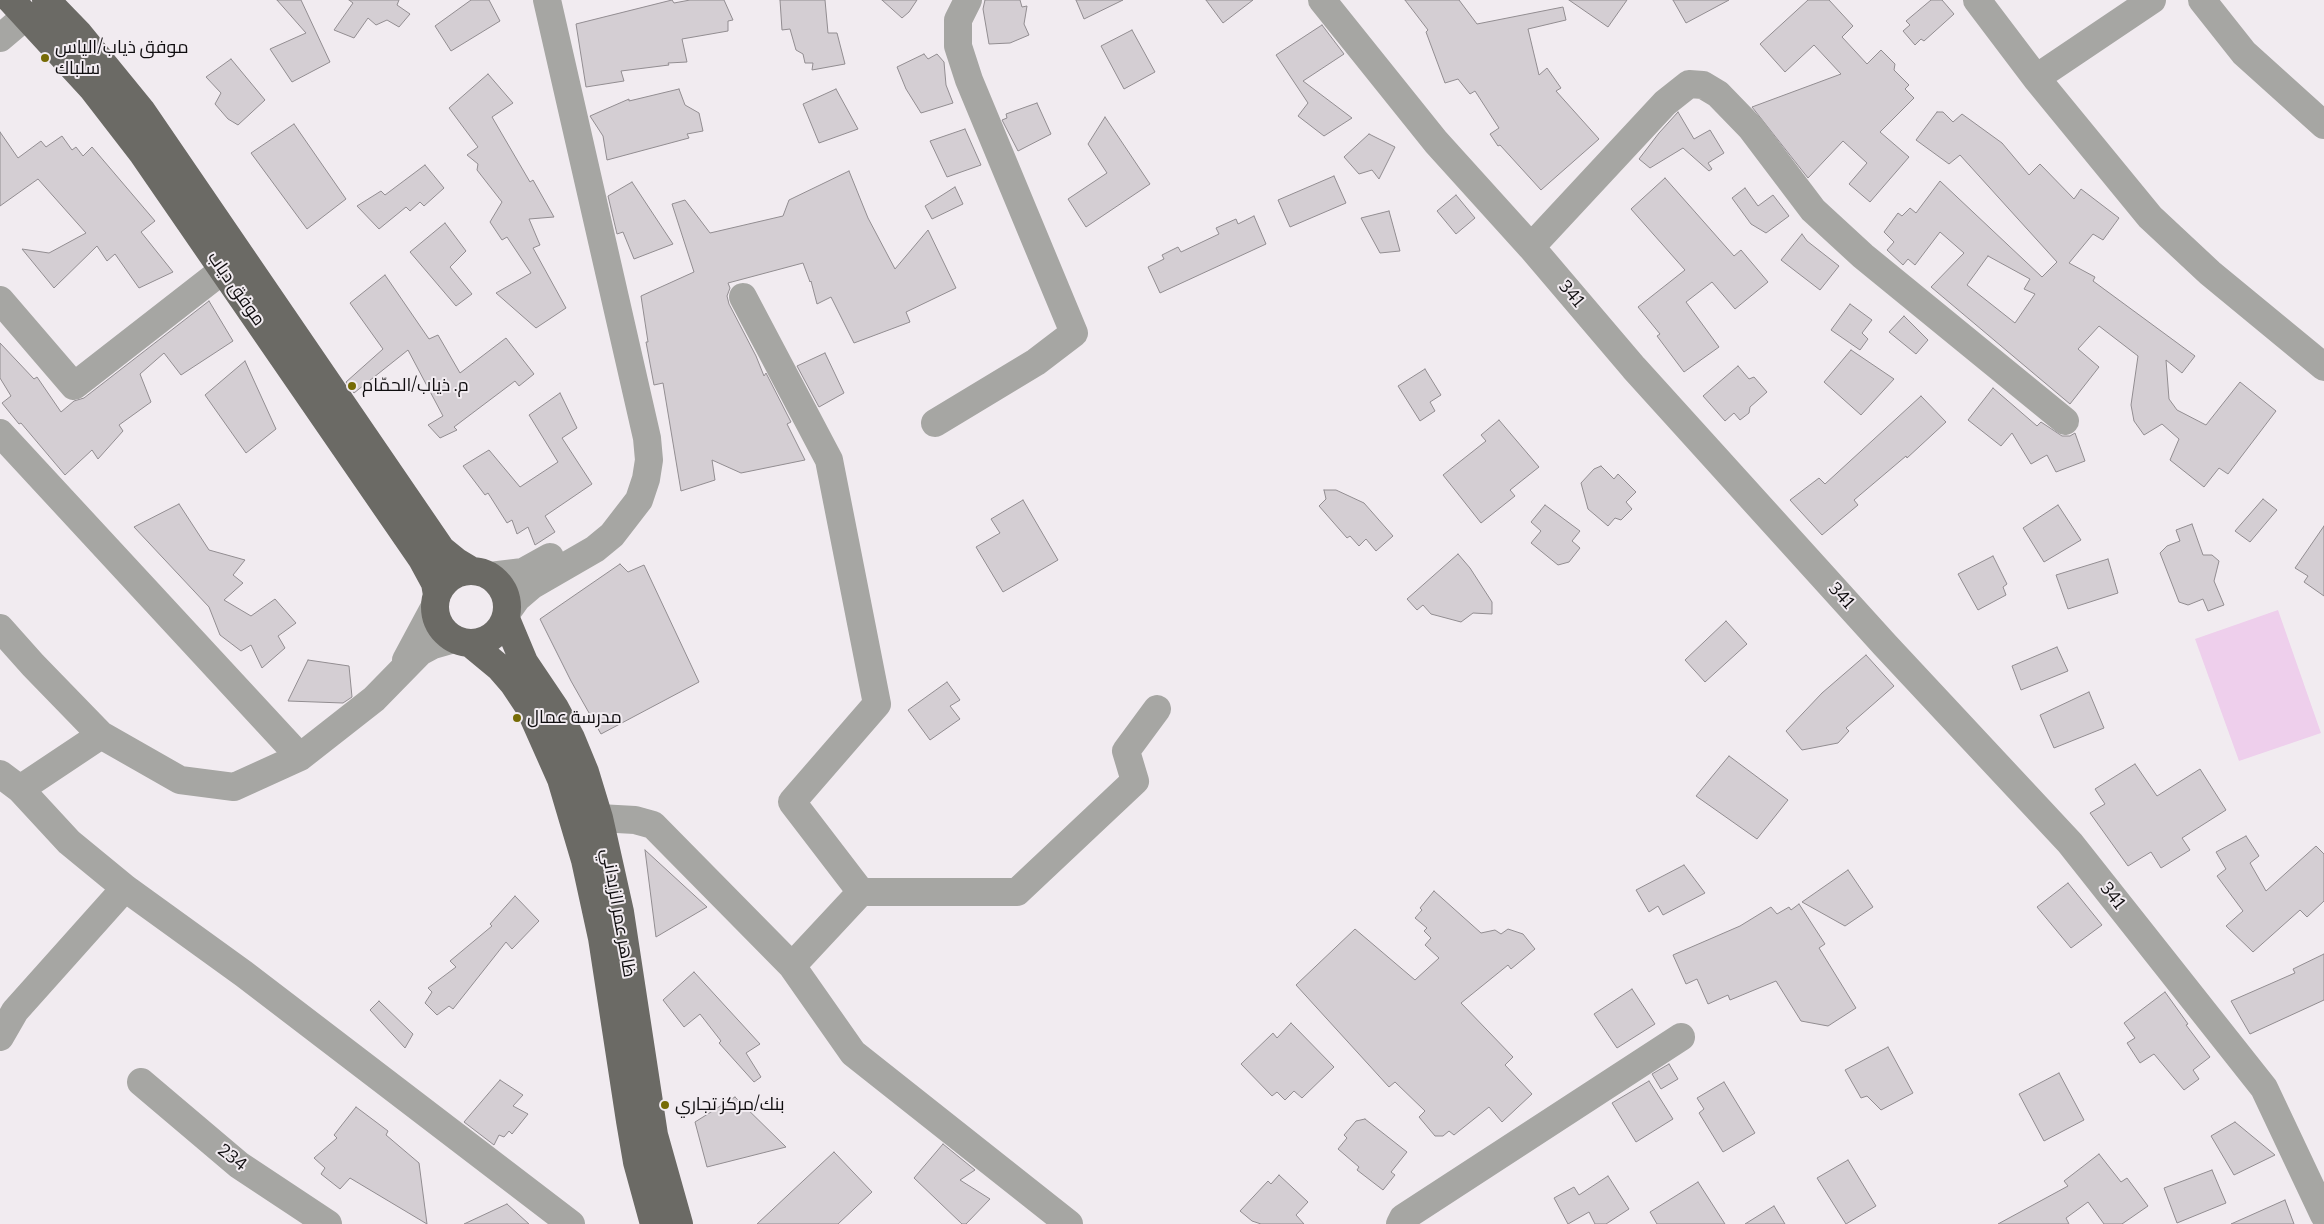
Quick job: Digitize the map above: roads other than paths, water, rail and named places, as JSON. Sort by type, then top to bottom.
[{"type":"main road","name":"موفق دياب","points":[[28,5],[79,34],[141,110],[441,549],[457,562],[481,573]]},
{"type":"main road","name":"موفق دياب","points":[[28,5],[65,57],[118,120],[422,559],[435,583],[436,601]]},
{"type":"main road","points":[[461,572],[481,573],[504,591],[507,616],[501,629],[492,637],[482,642],[462,642],[441,628],[436,618],[436,601],[442,585],[451,577],[461,572]]},
{"type":"main road","name":"ظاهر عمر الزيداني","points":[[507,616],[524,662],[555,708],[571,738],[585,772],[587,820],[585,860],[602,938],[637,1162],[654,1224]]},
{"type":"main road","name":"ظاهر عمر الزيداني","points":[[462,642],[500,668],[513,682],[529,707],[558,771],[587,820],[620,912],[654,1135],[679,1224]]},
{"type":"street","points":[[481,573],[523,572],[589,533],[614,507],[625,491],[632,455],[630,437],[531,0]]},
{"type":"street","points":[[507,616],[517,598],[531,586],[595,549],[612,534],[639,500],[646,479],[649,460],[647,438],[547,0]]},
{"type":"street","points":[[935,423],[1036,362],[1074,333],[969,80],[958,46],[958,20],[968,0]]},
{"type":"street","name":"341","points":[[1322,0],[1436,142],[1531,247],[1640,375],[1885,645],[2070,843],[2264,1088],[2324,1216]]},
{"type":"street","points":[[1977,0],[2036,78],[2150,217],[2210,273],[2324,367]]},
{"type":"street","points":[[2036,78],[2152,0]]},
{"type":"street","points":[[2202,0],[2244,53],[2324,125]]},
{"type":"street","points":[[0,38],[28,5]]},
{"type":"street","points":[[1531,247],[1665,103],[1688,84],[1703,85],[1718,94],[1751,128],[1813,210],[1848,243],[2065,422]]},
{"type":"street","points":[[0,300],[74,386],[223,270]]},
{"type":"street","points":[[743,297],[829,460],[877,704],[792,802],[861,892]]},
{"type":"street","points":[[0,433],[300,757]]},
{"type":"street","points":[[397,676],[436,601]]},
{"type":"street","points":[[0,628],[100,735],[180,780],[234,787],[300,757],[374,699],[420,652],[433,645],[462,642]]},
{"type":"street","points":[[792,966],[861,892],[1017,892],[1135,781],[1126,751],[1157,709]]},
{"type":"street","points":[[100,735],[10,782],[70,842],[124,888],[244,974],[571,1224]]},
{"type":"street","points":[[587,820],[635,820],[653,825],[792,966],[853,1053],[1069,1224]]},
{"type":"street","points":[[0,1038],[7,1005],[124,888]]},
{"type":"street","points":[[1400,1224],[1403,1218],[1681,1036]]},
{"type":"street","name":"234","points":[[141,1082],[239,1165],[328,1224]]},
{"type":"place","name":"موفق ذياب/الياس سلباك","points":[[45,58]]},
{"type":"place","name":"م. ذياب/الحمّام","points":[[352,386]]},
{"type":"place","name":"مدرسة عمال","points":[[517,718]]},
{"type":"place","name":"بنك/مركز تجاري","points":[[665,1105]]}]
